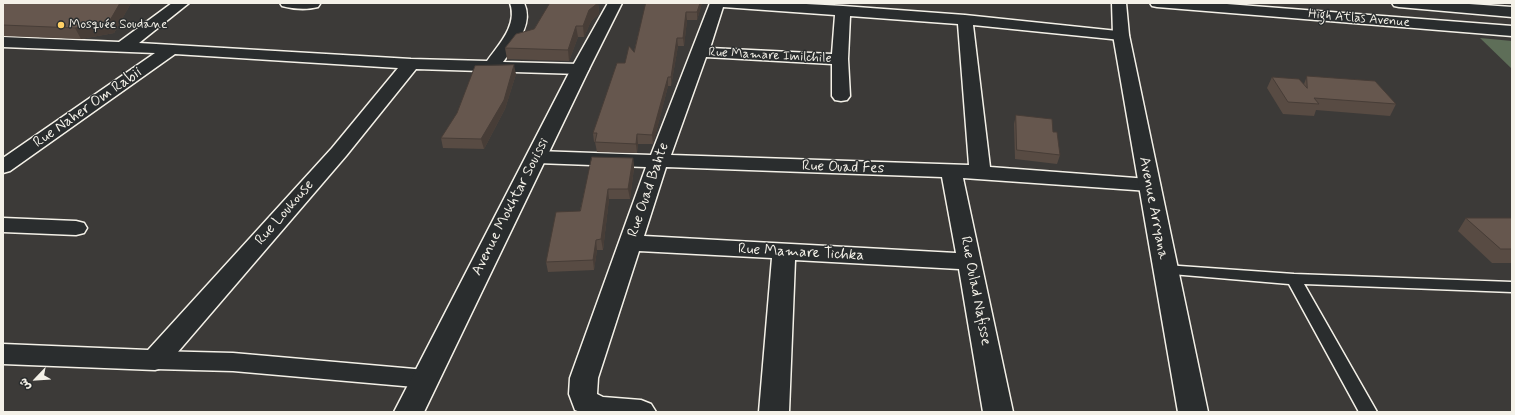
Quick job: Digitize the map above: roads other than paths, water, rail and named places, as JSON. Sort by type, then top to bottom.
[{"type":"street","points":[[123,47],[182,3]]},
{"type":"street","points":[[287,3],[313,4]]},
{"type":"street","points":[[491,67],[517,30],[520,16],[516,3]]},
{"type":"street","name":"Avenue Mokhtar Souissi","points":[[409,412],[615,3]]},
{"type":"street","name":"Rue Ouad Bahte","points":[[641,412],[602,408],[586,402],[582,394],[584,378],[658,162],[717,3]]},
{"type":"street","points":[[725,3],[843,11],[881,8],[965,20],[1121,35]]},
{"type":"street","name":"Avenue Arryana","points":[[1119,3],[1121,35],[1193,412]]},
{"type":"street","name":"High Atlas Avenue","points":[[1157,3],[1512,31]]},
{"type":"street","points":[[1399,3],[1512,12]]},
{"type":"street","points":[[841,96],[840,59],[843,11]]},
{"type":"street","points":[[965,20],[980,172]]},
{"type":"street","points":[[3,42],[172,49],[411,64],[580,70]]},
{"type":"street","name":"Rue Naher Om Rabii","points":[[3,168],[172,49]]},
{"type":"street","name":"Rue Mamare Imilchile","points":[[700,52],[840,59]]},
{"type":"street","name":"Rue Loukouse","points":[[155,360],[339,152],[411,64]]},
{"type":"street","name":"Rue Ouad Fes","points":[[537,157],[980,172],[1149,185]]},
{"type":"street","name":"Rue Oulad Nafisse","points":[[951,171],[970,262],[998,412]]},
{"type":"street","points":[[3,226],[76,228]]},
{"type":"street","name":"Rue Mamare Tichka","points":[[631,243],[784,253],[970,262]]},
{"type":"street","points":[[774,412],[784,253]]},
{"type":"street","points":[[3,354],[234,362],[426,379]]},
{"type":"lane","points":[[1165,270],[1294,278],[1512,287]]},
{"type":"lane","points":[[1294,278],[1368,412]]},
{"type":"place","name":"Mosquée Soudane","points":[[61,25]]}]
